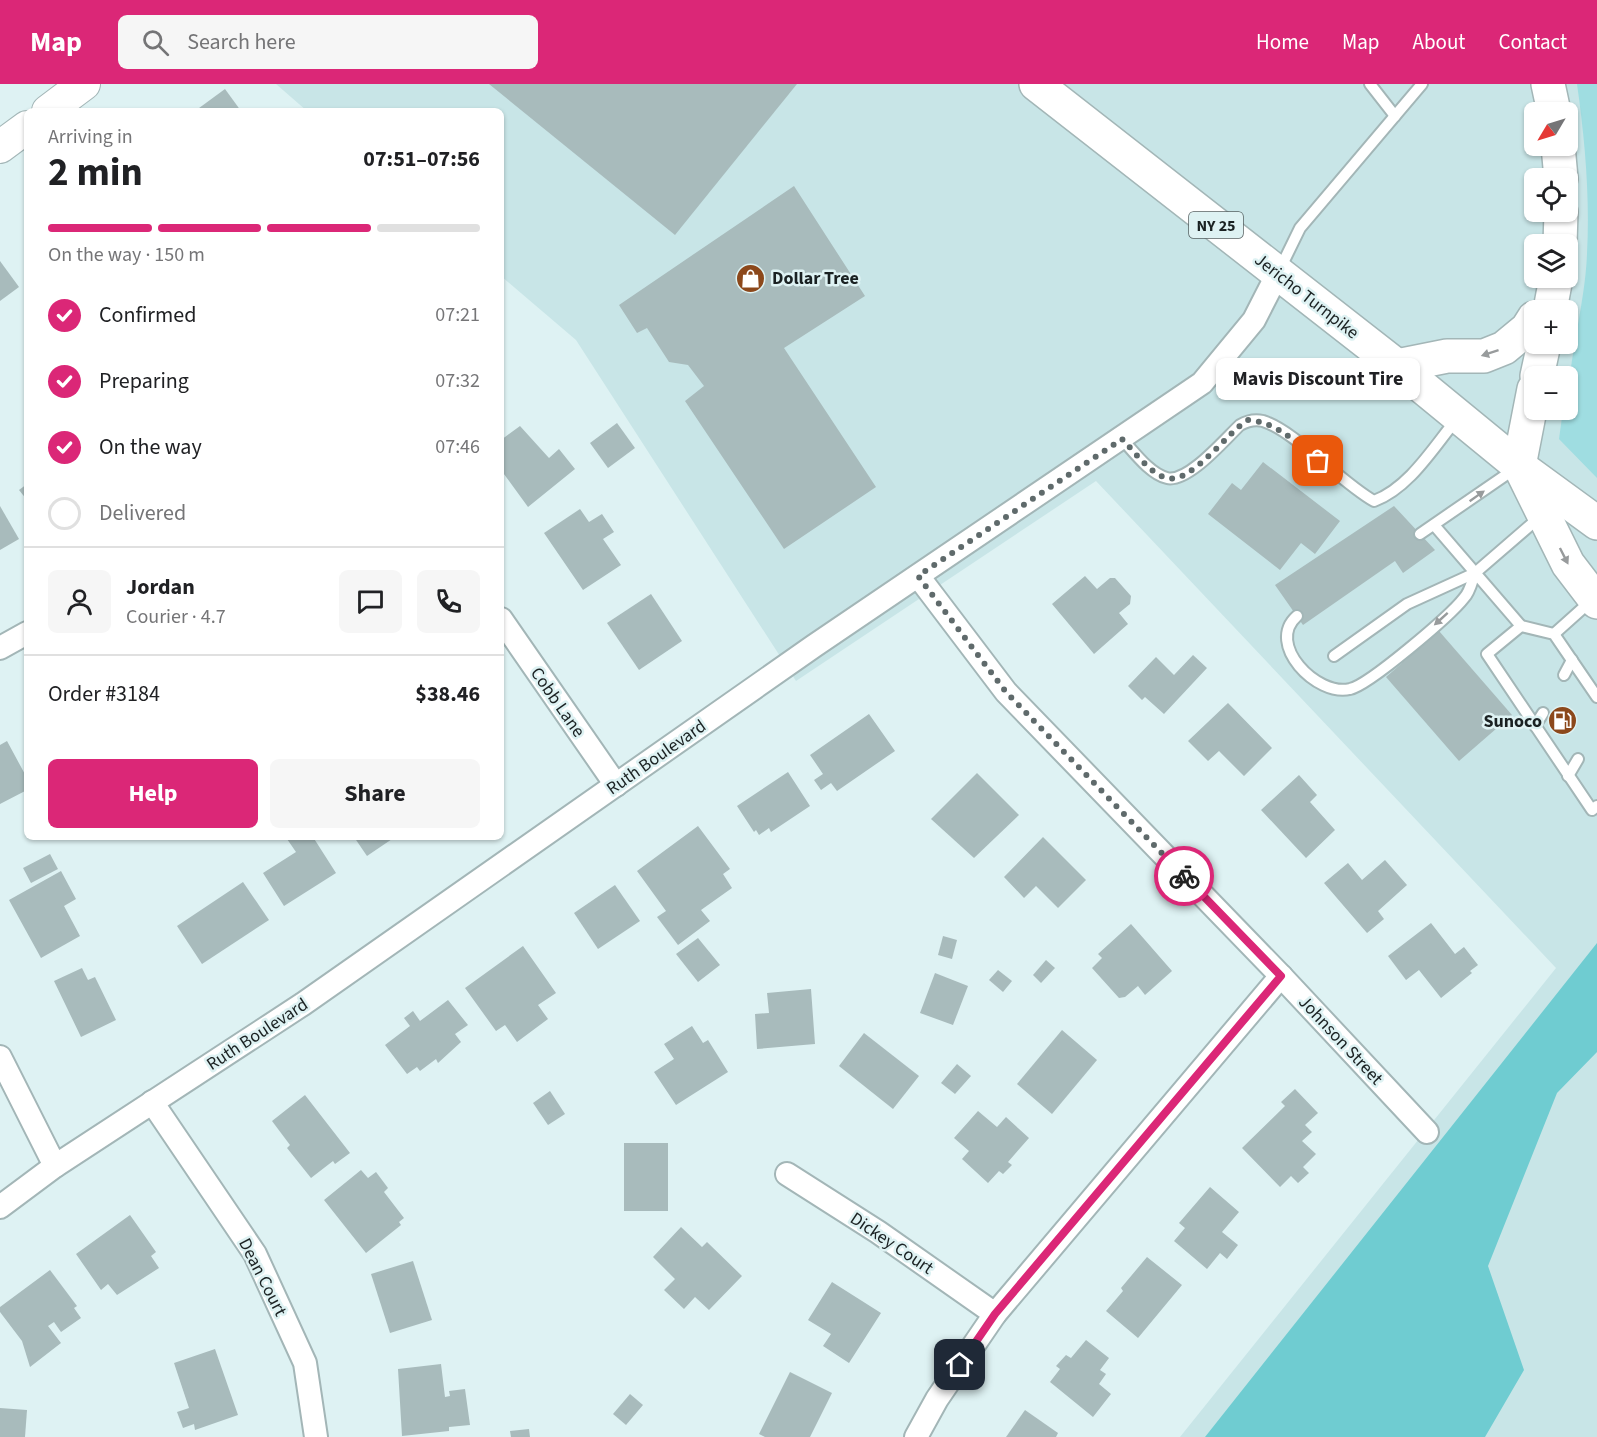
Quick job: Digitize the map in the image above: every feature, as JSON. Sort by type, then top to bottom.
[{"type":"main road","name":"Jericho Turnpike","points":[[1036,84],[1397,366],[1519,466],[1597,523]]},
{"type":"main road","points":[[1548,84],[1552,102]]},
{"type":"main road","points":[[1397,366],[1447,356],[1484,356],[1504,348],[1524,331]]},
{"type":"main road","points":[[1519,466],[1528,420]]},
{"type":"main road","name":"Jericho Turnpike","points":[[1519,466],[1568,564],[1595,600]]},
{"type":"street","points":[[52,108],[84,84]]},
{"type":"street","points":[[0,147],[24,129]]},
{"type":"street","name":"Ruth Boulevard","points":[[0,1207],[55,1166],[303,1004],[918,576],[1202,383],[1254,320],[1278,273]]},
{"type":"street","name":"Johnson Street","points":[[918,576],[1006,692],[1281,976],[1427,1132]]},
{"type":"street","name":"Cobb Lane","points":[[504,623],[616,785]]},
{"type":"street","points":[[0,648],[24,635]]},
{"type":"street","points":[[916,1437],[937,1399],[995,1314],[1281,976]]},
{"type":"street","points":[[0,1057],[55,1166]]},
{"type":"street","name":"Dean Court","points":[[152,1102],[255,1254],[305,1363],[316,1437]]},
{"type":"street","name":"Dickey Court","points":[[787,1174],[878,1232],[995,1314]]},
{"type":"lane","points":[[1370,84],[1395,116]]},
{"type":"lane","points":[[1278,273],[1300,228],[1422,84]]},
{"type":"lane","points":[[1122,439],[1146,464],[1166,478],[1178,479],[1200,464],[1240,425],[1248,420],[1262,421],[1283,432],[1354,490],[1374,501],[1388,496],[1406,479],[1459,416]]},
{"type":"lane","points":[[1420,534],[1519,466]]},
{"type":"lane","points":[[1334,656],[1407,604],[1476,573],[1543,514]]},
{"type":"lane","points":[[1434,525],[1521,626],[1554,633],[1597,697]]},
{"type":"lane","points":[[1297,616],[1287,630],[1288,651],[1319,683],[1338,690],[1351,689],[1405,652],[1466,597],[1476,573]]},
{"type":"lane","points":[[1554,633],[1595,600]]},
{"type":"lane","points":[[1521,626],[1487,654],[1592,810],[1597,806]]},
{"type":"lane","points":[[1564,675],[1572,660]]},
{"type":"lane","points":[[1535,726],[1543,712]]},
{"type":"lane","points":[[1568,776],[1578,759]]},
{"type":"shaded area","points":[[276,84],[1597,84],[1597,1437],[1180,1437],[1556,968],[1096,481],[796,681],[576,340],[504,279],[504,108],[304,108]]},
{"type":"shaded area","points":[[1577,84],[1597,84],[1597,478],[1559,439],[1562,420],[1578,420],[1578,366],[1572,366],[1574,354],[1578,354],[1578,326],[1586,273],[1588,211]]},
{"type":"shaded area","points":[[1597,943],[1597,1052],[1557,1093],[1488,1266],[1524,1370],[1485,1437],[1205,1437]]},
{"type":"building","points":[[489,84],[797,84],[675,235]]},
{"type":"building","points":[[225,89],[239,108],[199,108]]},
{"type":"building","points":[[794,186],[865,296],[784,348],[876,487],[784,549],[685,401],[704,386],[688,365],[669,362],[647,328],[637,333],[619,305]]},
{"type":"building","points":[[0,261],[19,287],[0,301]]},
{"type":"building","points":[[617,423],[635,448],[608,468],[590,443]]},
{"type":"building","points":[[520,426],[549,458],[559,449],[575,469],[528,507],[504,474],[504,438]]},
{"type":"building","points":[[1263,462],[1340,521],[1315,554],[1301,543],[1280,570],[1208,514],[1232,483],[1241,490]]},
{"type":"building","points":[[24,486],[24,496],[19,490]]},
{"type":"building","points":[[0,506],[19,539],[0,550]]},
{"type":"building","points":[[1394,506],[1435,550],[1403,573],[1395,561],[1303,625],[1275,585]]},
{"type":"building","points":[[580,509],[589,522],[602,514],[614,532],[603,539],[621,565],[583,590],[544,533]]},
{"type":"building","points":[[1085,576],[1097,589],[1110,578],[1115,578],[1131,596],[1130,604],[1119,613],[1128,624],[1094,654],[1052,604]]},
{"type":"building","points":[[651,594],[682,641],[639,670],[607,623]]},
{"type":"building","points":[[1439,631],[1512,715],[1459,761],[1386,677]]},
{"type":"building","points":[[1193,655],[1207,668],[1164,714],[1145,697],[1142,700],[1128,686],[1156,657],[1174,675]]},
{"type":"building","points":[[1228,703],[1272,748],[1244,776],[1219,751],[1208,761],[1188,741]]},
{"type":"building","points":[[869,714],[895,751],[837,791],[831,783],[821,790],[814,780],[823,774],[810,755]]},
{"type":"building","points":[[7,741],[24,772],[24,792],[0,804],[0,745]]},
{"type":"building","points":[[788,772],[810,806],[771,832],[769,828],[759,835],[756,830],[754,832],[737,806]]},
{"type":"building","points":[[977,773],[1019,815],[974,858],[931,819]]},
{"type":"building","points":[[1299,775],[1317,795],[1310,802],[1335,830],[1306,858],[1261,810]]},
{"type":"building","points":[[698,826],[730,869],[723,874],[732,888],[701,910],[710,921],[678,945],[657,917],[666,911],[637,871]]},
{"type":"building","points":[[1043,837],[1086,880],[1058,908],[1036,886],[1024,898],[1004,877]]},
{"type":"building","points":[[288,840],[315,840],[336,873],[284,906],[263,873],[296,852]]},
{"type":"building","points":[[356,840],[391,840],[367,856]]},
{"type":"building","points":[[50,854],[58,869],[31,883],[23,868]]},
{"type":"building","points":[[1385,860],[1407,885],[1378,911],[1384,919],[1367,933],[1324,883],[1348,863],[1362,880]]},
{"type":"building","points":[[61,871],[76,899],[64,906],[80,936],[41,958],[9,900]]},
{"type":"building","points":[[243,882],[269,920],[202,964],[177,926]]},
{"type":"building","points":[[615,885],[640,921],[598,949],[574,913]]},
{"type":"building","points":[[1431,923],[1455,954],[1464,947],[1478,965],[1470,971],[1472,973],[1441,998],[1419,970],[1406,980],[1388,956]]},
{"type":"building","points":[[1131,924],[1172,971],[1145,995],[1138,986],[1125,997],[1119,998],[1092,968],[1102,958],[1098,954]]},
{"type":"building","points":[[943,936],[957,940],[952,959],[938,955]]},
{"type":"building","points":[[698,938],[720,965],[698,982],[676,954]]},
{"type":"building","points":[[523,946],[556,993],[538,1005],[548,1019],[517,1042],[505,1025],[496,1031],[465,988]]},
{"type":"building","points":[[1046,960],[1055,968],[1041,983],[1033,975]]},
{"type":"building","points":[[82,968],[88,980],[95,977],[116,1020],[81,1037],[54,981]]},
{"type":"building","points":[[998,970],[1012,981],[1003,992],[989,980]]},
{"type":"building","points":[[935,973],[968,986],[953,1025],[920,1013]]},
{"type":"building","points":[[811,989],[815,1044],[757,1049],[755,1014],[769,1013],[767,993]]},
{"type":"building","points":[[448,1000],[468,1025],[455,1034],[461,1042],[438,1063],[436,1059],[420,1071],[417,1067],[407,1074],[385,1045],[410,1026],[404,1018],[413,1011],[420,1021]]},
{"type":"building","points":[[692,1026],[703,1043],[708,1040],[728,1072],[676,1105],[654,1072],[674,1059],[664,1044]]},
{"type":"building","points":[[1062,1030],[1097,1060],[1052,1114],[1017,1084]]},
{"type":"building","points":[[864,1033],[919,1076],[893,1109],[839,1066]]},
{"type":"building","points":[[957,1064],[971,1076],[955,1094],[941,1083]]},
{"type":"building","points":[[1295,1089],[1318,1113],[1305,1125],[1312,1132],[1302,1141],[1316,1154],[1303,1167],[1309,1173],[1298,1183],[1291,1176],[1280,1187],[1242,1148],[1285,1106],[1281,1102]]},
{"type":"building","points":[[550,1091],[565,1114],[548,1125],[533,1103]]},
{"type":"building","points":[[305,1095],[350,1153],[335,1164],[333,1161],[311,1178],[287,1148],[290,1145],[272,1121]]},
{"type":"building","points":[[978,1111],[997,1127],[1006,1117],[1029,1138],[1008,1162],[1012,1165],[1003,1174],[999,1171],[988,1183],[962,1159],[969,1151],[954,1138]]},
{"type":"building","points":[[624,1143],[668,1143],[668,1211],[624,1211]]},
{"type":"building","points":[[361,1170],[368,1178],[376,1172],[388,1188],[384,1192],[404,1218],[399,1222],[401,1225],[366,1253],[324,1200]]},
{"type":"building","points":[[1210,1187],[1239,1212],[1222,1232],[1238,1245],[1227,1259],[1220,1253],[1207,1269],[1174,1241],[1185,1228],[1179,1223]]},
{"type":"building","points":[[130,1215],[156,1252],[151,1256],[159,1268],[117,1295],[108,1284],[101,1290],[76,1254]]},
{"type":"building","points":[[681,1227],[702,1247],[707,1242],[742,1276],[709,1310],[695,1297],[684,1309],[664,1290],[675,1279],[653,1257]]},
{"type":"building","points":[[1147,1257],[1182,1285],[1138,1338],[1106,1311],[1123,1291],[1121,1288]]},
{"type":"building","points":[[413,1261],[432,1320],[390,1333],[371,1274]]},
{"type":"building","points":[[50,1270],[77,1306],[74,1308],[81,1318],[61,1332],[54,1322],[48,1326],[61,1343],[30,1367],[22,1341],[0,1312],[0,1307]]},
{"type":"building","points":[[832,1282],[881,1313],[849,1363],[823,1346],[831,1334],[808,1320]]},
{"type":"building","points":[[1086,1340],[1109,1358],[1100,1370],[1106,1374],[1099,1384],[1111,1394],[1093,1417],[1050,1382],[1060,1369],[1056,1366],[1066,1355],[1071,1358]]},
{"type":"building","points":[[215,1349],[238,1415],[195,1430],[194,1424],[183,1428],[177,1412],[189,1408],[174,1363]]},
{"type":"building","points":[[441,1364],[445,1397],[450,1396],[449,1391],[465,1389],[470,1425],[449,1427],[449,1431],[402,1436],[398,1369]]},
{"type":"building","points":[[790,1372],[832,1393],[810,1437],[765,1437],[759,1434]]},
{"type":"building","points":[[630,1394],[643,1405],[626,1425],[613,1414]]},
{"type":"building","points":[[0,1408],[27,1410],[25,1437],[0,1437]]},
{"type":"building","points":[[1025,1410],[1058,1433],[1056,1437],[1006,1437]]},
{"type":"building","points":[[529,1429],[530,1437],[511,1437],[510,1431]]},
{"type":"way so far","points":[[1184,876],[1006,692],[918,576],[1122,439],[1146,464],[1166,478],[1178,479],[1200,464],[1248,420],[1262,421],[1283,432],[1318,461]]},
{"type":"place","name":"Dollar Tree","points":[[751,278]]},
{"type":"place","name":"Mavis Discount Tire","points":[[1318,461]]},
{"type":"place","name":"Sunoco","points":[[1563,721]]},
{"type":"route","points":[[960,1365],[995,1314],[1281,976],[1184,876]]}]
